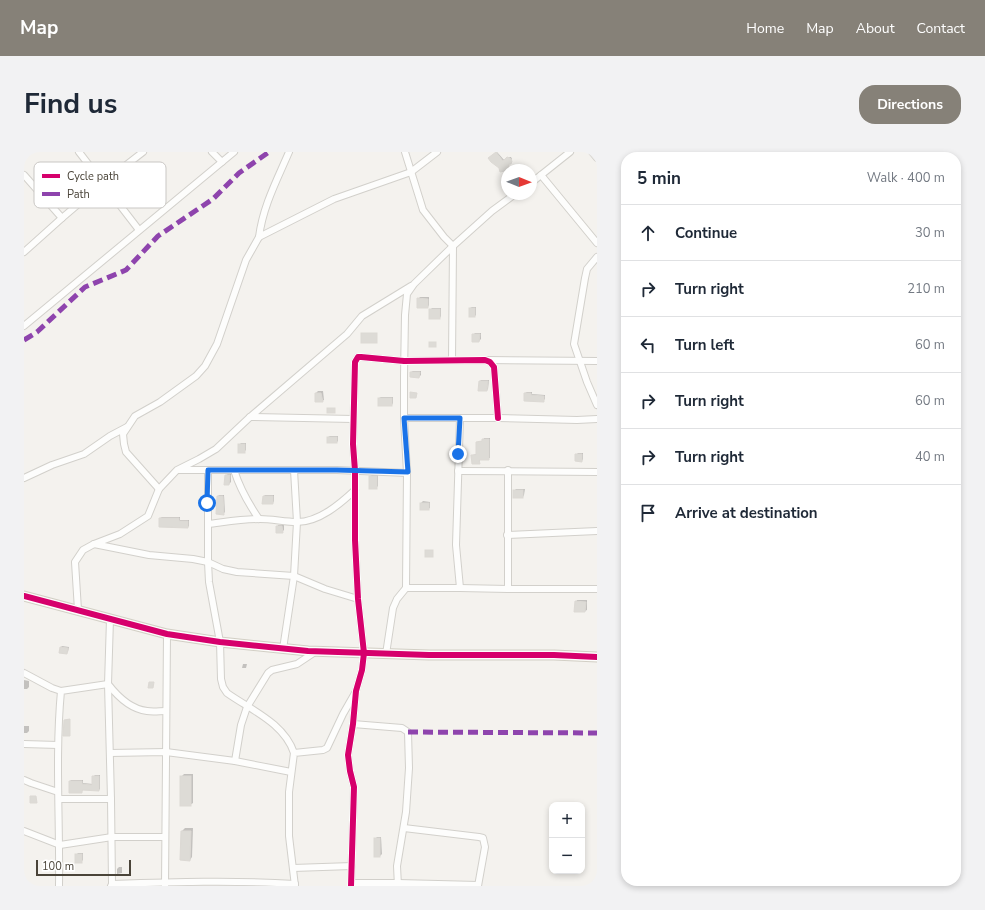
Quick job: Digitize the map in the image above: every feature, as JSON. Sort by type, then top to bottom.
[{"type":"street","points":[[79,152],[87,162]]},
{"type":"street","points":[[130,162],[143,152]]},
{"type":"street","points":[[212,152],[222,162]]},
{"type":"street","points":[[166,208],[234,152]]},
{"type":"street","points":[[24,478],[52,465],[84,454],[126,427],[135,416],[160,402],[196,376],[205,366],[217,344],[246,260],[260,237],[261,221],[270,195],[289,152]]},
{"type":"street","points":[[405,152],[423,210],[453,246],[452,360]]},
{"type":"street","points":[[260,237],[334,199],[411,172],[436,152]]},
{"type":"street","points":[[537,178],[570,152]]},
{"type":"street","points":[[592,152],[597,158]]},
{"type":"street","points":[[24,175],[26,183],[34,191]]},
{"type":"street","points":[[541,175],[597,242]]},
{"type":"street","points":[[386,654],[393,608],[397,599],[406,588],[408,472],[404,418],[404,361],[406,299],[409,290],[414,284],[453,246],[492,211],[507,200]]},
{"type":"street","points":[[52,208],[62,218]]},
{"type":"street","points":[[24,252],[74,208]]},
{"type":"street","points":[[122,208],[139,230]]},
{"type":"street","points":[[24,326],[166,208]]},
{"type":"street","points":[[597,257],[587,269],[584,278],[574,338],[574,344],[579,360],[597,405]]},
{"type":"street","points":[[78,610],[75,562],[83,550],[120,534],[148,516],[159,489],[176,470],[200,459],[216,449],[250,417],[347,334],[362,316],[414,284]]},
{"type":"street","points":[[404,828],[479,836],[483,838],[485,847],[478,886],[398,884],[351,885],[354,787],[348,755],[356,691],[362,670],[364,653],[358,599],[355,540],[353,419],[354,366],[356,359],[361,357],[404,361],[597,361]]},
{"type":"street","points":[[485,360],[490,362],[494,367],[498,418]]},
{"type":"street","points":[[250,417],[353,419]]},
{"type":"street","points":[[404,418],[597,419]]},
{"type":"street","points":[[460,418],[456,545],[460,588]]},
{"type":"street","points":[[126,427],[124,434],[126,452],[159,489]]},
{"type":"street","points":[[176,470],[408,472]]},
{"type":"street","points":[[110,619],[108,684],[112,885],[266,882],[295,885],[289,836],[289,792],[294,753],[288,738],[263,716],[227,693],[223,687],[221,679],[220,642],[213,608],[208,562],[208,470]]},
{"type":"street","points":[[234,470],[246,500],[259,519]]},
{"type":"street","points":[[283,649],[294,576],[297,522],[294,470]]},
{"type":"street","points":[[458,471],[508,470],[597,472]]},
{"type":"street","points":[[508,470],[508,590]]},
{"type":"street","points":[[208,524],[259,519],[297,522],[308,521],[330,510],[345,500],[355,490]]},
{"type":"street","points":[[508,535],[597,531]]},
{"type":"street","points":[[94,544],[149,555],[193,559],[208,562],[223,569],[237,572],[294,576],[325,589],[358,599]]},
{"type":"street","points":[[406,588],[508,590],[597,589]]},
{"type":"street","points":[[24,596],[168,634],[220,642],[283,649],[315,652],[386,654],[554,655],[597,657]]},
{"type":"street","points":[[165,884],[168,634]]},
{"type":"street","points":[[236,761],[241,725],[247,707],[268,673],[272,670],[297,664],[315,652]]},
{"type":"street","points":[[24,674],[61,691],[108,684]]},
{"type":"street","points":[[108,684],[119,698],[132,706],[146,711],[166,711]]},
{"type":"street","points":[[59,886],[60,845],[58,745],[61,691]]},
{"type":"street","points":[[294,753],[323,750],[327,748],[356,691]]},
{"type":"street","points":[[353,724],[402,728],[408,732],[409,768],[404,828],[397,866],[398,884]]},
{"type":"street","points":[[24,744],[58,745]]},
{"type":"street","points":[[110,753],[166,752],[236,761],[291,772]]},
{"type":"street","points":[[24,780],[58,792]]},
{"type":"street","points":[[59,799],[111,799]]},
{"type":"street","points":[[24,831],[60,845],[112,837],[165,836]]},
{"type":"street","points":[[293,868],[352,866]]},
{"type":"building","points":[[496,152],[503,161],[507,157],[512,161],[511,164],[501,164],[500,172],[499,168],[488,158]]},
{"type":"building","points":[[417,298],[428,299],[428,308],[417,308]]},
{"type":"building","points":[[469,308],[475,308],[475,317],[469,317]]},
{"type":"building","points":[[429,309],[440,309],[440,319],[429,319]]},
{"type":"building","points":[[361,333],[377,333],[377,343],[361,343]]},
{"type":"building","points":[[472,334],[480,334],[479,342],[472,342]]},
{"type":"building","points":[[429,342],[436,342],[436,347],[429,347]]},
{"type":"building","points":[[410,372],[420,372],[419,378],[410,377]]},
{"type":"building","points":[[479,381],[488,381],[487,391],[478,391]]},
{"type":"building","points":[[410,392],[417,393],[416,398],[410,398]]},
{"type":"building","points":[[315,393],[321,393],[323,402],[315,402]]},
{"type":"building","points":[[524,393],[544,396],[544,402],[524,401]]},
{"type":"building","points":[[378,398],[392,398],[392,406],[378,406]]},
{"type":"building","points":[[327,408],[335,408],[335,413],[327,413]]},
{"type":"building","points":[[327,437],[337,437],[337,443],[327,443]]},
{"type":"building","points":[[482,439],[489,439],[489,460],[479,460],[480,464],[472,464],[471,455],[476,455],[476,442],[482,441]]},
{"type":"building","points":[[238,444],[245,444],[245,453],[238,453]]},
{"type":"building","points":[[575,454],[582,454],[582,462],[575,461]]},
{"type":"building","points":[[225,475],[230,475],[229,485],[224,485]]},
{"type":"building","points":[[369,476],[377,476],[377,489],[369,489]]},
{"type":"building","points":[[513,490],[523,490],[523,498],[513,498]]},
{"type":"building","points":[[217,496],[223,496],[224,515],[216,514]]},
{"type":"building","points":[[263,496],[273,496],[273,504],[262,504]]},
{"type":"building","points":[[420,503],[429,503],[429,510],[420,510]]},
{"type":"building","points":[[159,518],[179,518],[179,521],[188,521],[188,528],[159,527]]},
{"type":"building","points":[[276,526],[282,526],[283,533],[276,533]]},
{"type":"building","points":[[425,550],[433,550],[433,557],[425,557]]},
{"type":"building","points":[[575,601],[586,602],[585,612],[574,612]]},
{"type":"building","points":[[60,647],[68,648],[67,654],[59,653]]},
{"type":"building","points":[[149,682],[154,682],[153,688],[148,688]]},
{"type":"building","points":[[70,719],[70,736],[63,736],[64,720]]},
{"type":"building","points":[[92,776],[99,776],[99,791],[82,790],[82,793],[69,793],[69,781],[82,781],[82,784],[92,785]]},
{"type":"building","points":[[180,776],[191,776],[191,806],[180,806]]},
{"type":"building","points":[[30,796],[36,796],[37,803],[30,803]]},
{"type":"building","points":[[181,831],[191,831],[190,861],[180,860]]},
{"type":"building","points":[[374,838],[380,838],[380,857],[374,857]]},
{"type":"building","points":[[75,854],[82,854],[82,863],[75,863]]},
{"type":"marked path","points":[[24,340],[37,332],[85,287],[126,270],[158,236],[213,199],[239,173],[269,152]]},
{"type":"marked path","points":[[408,732],[597,733]]},
{"type":"cycle path","points":[[351,886],[354,787],[348,755],[356,691],[362,670],[364,653],[358,599],[355,540],[355,471],[353,444],[355,362],[358,357],[404,361],[485,360],[490,362],[494,367],[498,418]]},
{"type":"cycle path","points":[[24,596],[167,634],[220,642],[308,651],[429,655],[554,655],[597,657]]},
{"type":"route","points":[[207,503],[208,470],[337,470],[408,472],[404,418],[460,418],[458,454]]}]
